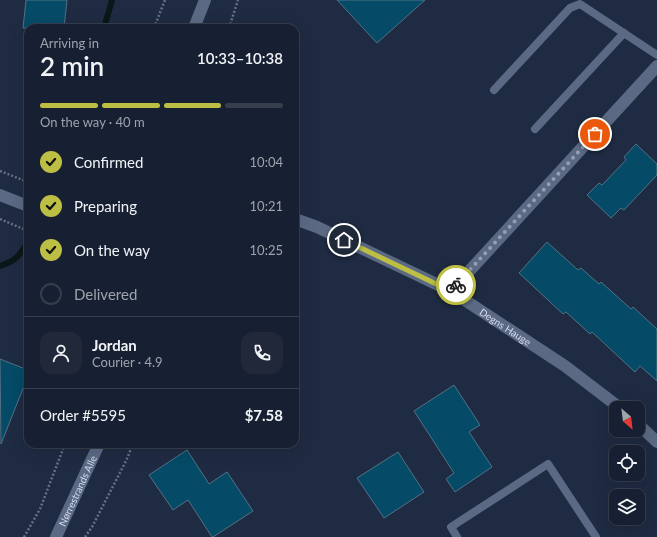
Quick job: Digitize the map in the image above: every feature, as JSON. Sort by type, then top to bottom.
[{"type":"street","points":[[196,24],[205,0]]},
{"type":"street","points":[[451,291],[657,66]]},
{"type":"street","points":[[0,195],[24,204]]},
{"type":"street","name":"Degns Hauge","points":[[299,220],[451,291],[565,366],[611,401]]},
{"type":"street","points":[[645,431],[657,442]]},
{"type":"street","name":"Nørrestrands Alle","points":[[56,537],[97,448]]},
{"type":"lane","points":[[494,90],[570,8],[580,4],[657,54]]},
{"type":"lane","points":[[535,129],[624,33]]},
{"type":"lane","points":[[457,537],[451,527],[548,464],[596,537]]},
{"type":"path","points":[[156,24],[165,0]]},
{"type":"path","points":[[230,24],[238,0]]},
{"type":"path","points":[[0,171],[24,180]]},
{"type":"path","points":[[0,219],[24,229]]},
{"type":"path","points":[[24,537],[40,509],[63,448]]},
{"type":"path","points":[[85,537],[92,527],[131,448]]},
{"type":"building","points":[[26,0],[67,0],[64,24],[24,24],[23,28]]},
{"type":"building","points":[[337,0],[425,0],[377,43]]},
{"type":"building","points":[[636,144],[657,164],[657,175],[624,210],[621,208],[611,218],[587,195],[599,183],[602,185],[626,160],[624,157]]},
{"type":"building","points":[[547,242],[578,270],[581,268],[599,284],[601,282],[631,309],[633,307],[657,329],[657,381],[640,366],[635,372],[592,332],[590,334],[566,312],[563,314],[519,273]]},
{"type":"building","points":[[0,359],[24,368],[24,386],[1,444]]},
{"type":"building","points":[[454,385],[480,425],[469,432],[492,467],[455,492],[446,479],[454,473],[414,411]]},
{"type":"building","points":[[187,450],[209,484],[227,472],[253,511],[213,537],[188,500],[173,510],[149,475]]},
{"type":"building","points":[[398,452],[424,492],[384,518],[357,478]]},
{"type":"waterway","points":[[105,24],[112,0]]},
{"type":"waterway","points":[[0,266],[16,258],[24,248]]},
{"type":"way so far","points":[[456,285],[595,134]]},
{"type":"route","points":[[344,240],[451,291],[456,285]]}]
